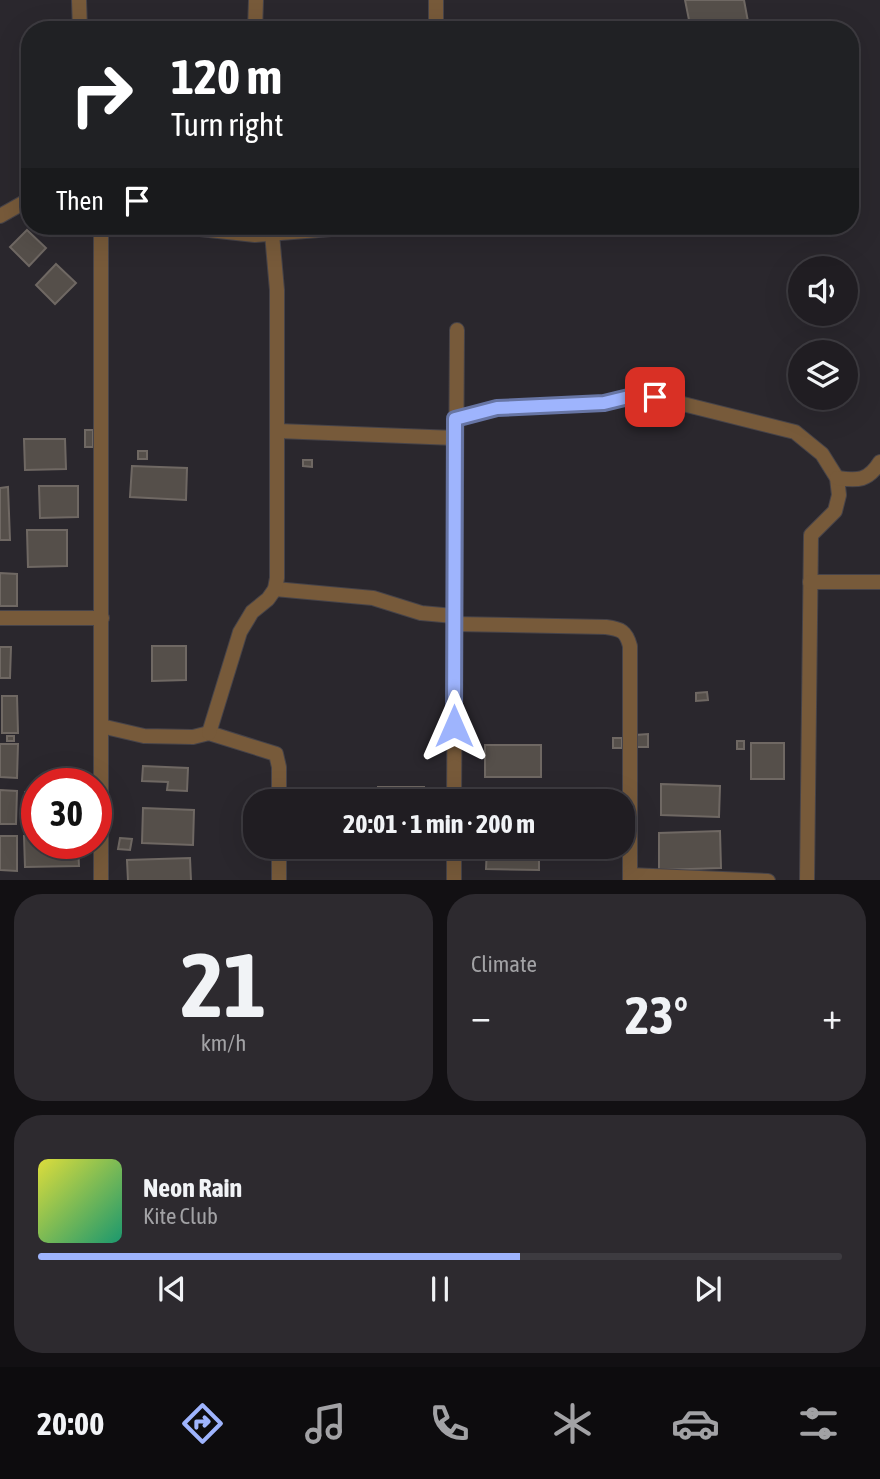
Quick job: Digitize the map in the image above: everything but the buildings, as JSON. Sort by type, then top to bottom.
[{"type":"street","points":[[79,0],[80,21]]},
{"type":"street","points":[[255,21],[256,0]]},
{"type":"street","points":[[436,0],[436,21]]},
{"type":"street","points":[[0,216],[21,204]]},
{"type":"street","points":[[101,235],[101,880]]},
{"type":"street","points":[[209,733],[240,632],[252,612],[275,589],[278,290],[272,235]]},
{"type":"street","points":[[454,789],[457,330]]},
{"type":"street","points":[[455,419],[497,408],[604,403],[637,395],[743,417],[795,432],[822,454],[837,478],[839,495],[835,511],[811,535],[807,880]]},
{"type":"street","points":[[278,431],[455,438]]},
{"type":"street","points":[[837,478],[856,481],[871,474],[880,462]]},
{"type":"street","points":[[810,582],[880,582]]},
{"type":"street","points":[[275,589],[373,597],[421,613],[454,620],[621,629],[627,635],[630,646],[630,878],[768,880]]},
{"type":"street","points":[[0,618],[102,618]]},
{"type":"street","points":[[102,726],[144,736],[193,737],[209,733],[276,754],[279,789]]},
{"type":"street","points":[[279,859],[279,880]]},
{"type":"street","points":[[454,859],[454,880]]},
{"type":"route","points":[[454,726],[455,419],[497,408],[604,403],[637,395],[655,397]]}]
